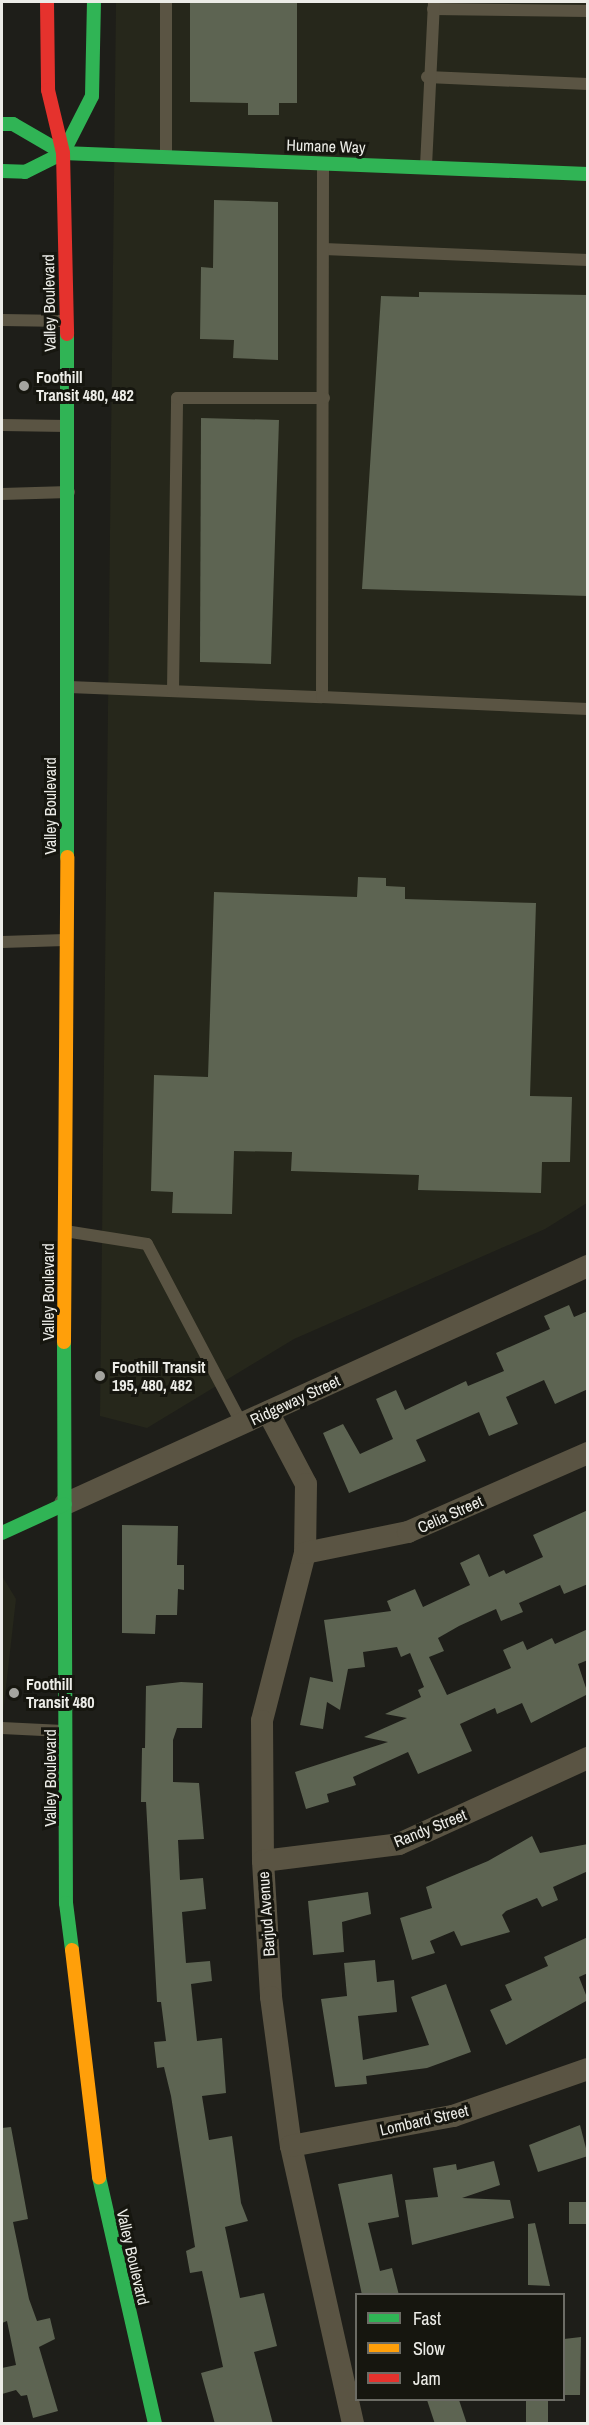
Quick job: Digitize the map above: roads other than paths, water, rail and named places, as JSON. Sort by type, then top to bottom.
[{"type":"main road","name":"Valley Boulevard","points":[[47,2],[48,90],[63,153],[70,492],[64,1231],[66,1903],[99,2180],[154,2424]]},
{"type":"main road","name":"Valley Boulevard","points":[[63,153],[92,96],[94,2]]},
{"type":"main road","points":[[2,124],[13,124],[63,153]]},
{"type":"main road","points":[[2,171],[25,172],[63,153]]},
{"type":"main road","name":"Humane Way","points":[[63,153],[588,174]]},
{"type":"main road","name":"Ridgeway Street","points":[[2,1533],[65,1504]]},
{"type":"street","name":"Ridgeway Street","points":[[65,1504],[588,1266]]},
{"type":"street","name":"Barjud Avenue","points":[[268,1412],[306,1484],[305,1553],[262,1721],[263,1861],[272,1997],[291,2146],[353,2424]]},
{"type":"street","name":"Celia Street","points":[[305,1553],[408,1532],[588,1453]]},
{"type":"street","name":"Randy Street","points":[[263,1861],[399,1844],[588,1758]]},
{"type":"street","name":"Lombard Street","points":[[291,2146],[453,2116],[588,2069]]},
{"type":"lane","points":[[166,2],[166,157]]},
{"type":"lane","points":[[426,167],[427,77],[433,5],[588,11]]},
{"type":"lane","points":[[427,77],[588,84]]},
{"type":"lane","points":[[322,697],[323,162]]},
{"type":"lane","points":[[324,249],[588,260]]},
{"type":"lane","points":[[2,320],[66,321]]},
{"type":"lane","points":[[173,691],[177,398],[324,398]]},
{"type":"lane","points":[[2,425],[68,426]]},
{"type":"lane","points":[[2,494],[70,492]]},
{"type":"lane","points":[[68,687],[588,710]]},
{"type":"lane","points":[[2,942],[66,940]]},
{"type":"lane","points":[[64,1231],[147,1244],[242,1424]]},
{"type":"lane","points":[[2,1728],[66,1731]]},
{"type":"place","name":"Foothill Transit 480, 482","points":[[24,386]]},
{"type":"place","name":"Foothill Transit 195, 480, 482","points":[[100,1376]]},
{"type":"place","name":"Foothill Transit 480","points":[[14,1693]]}]
